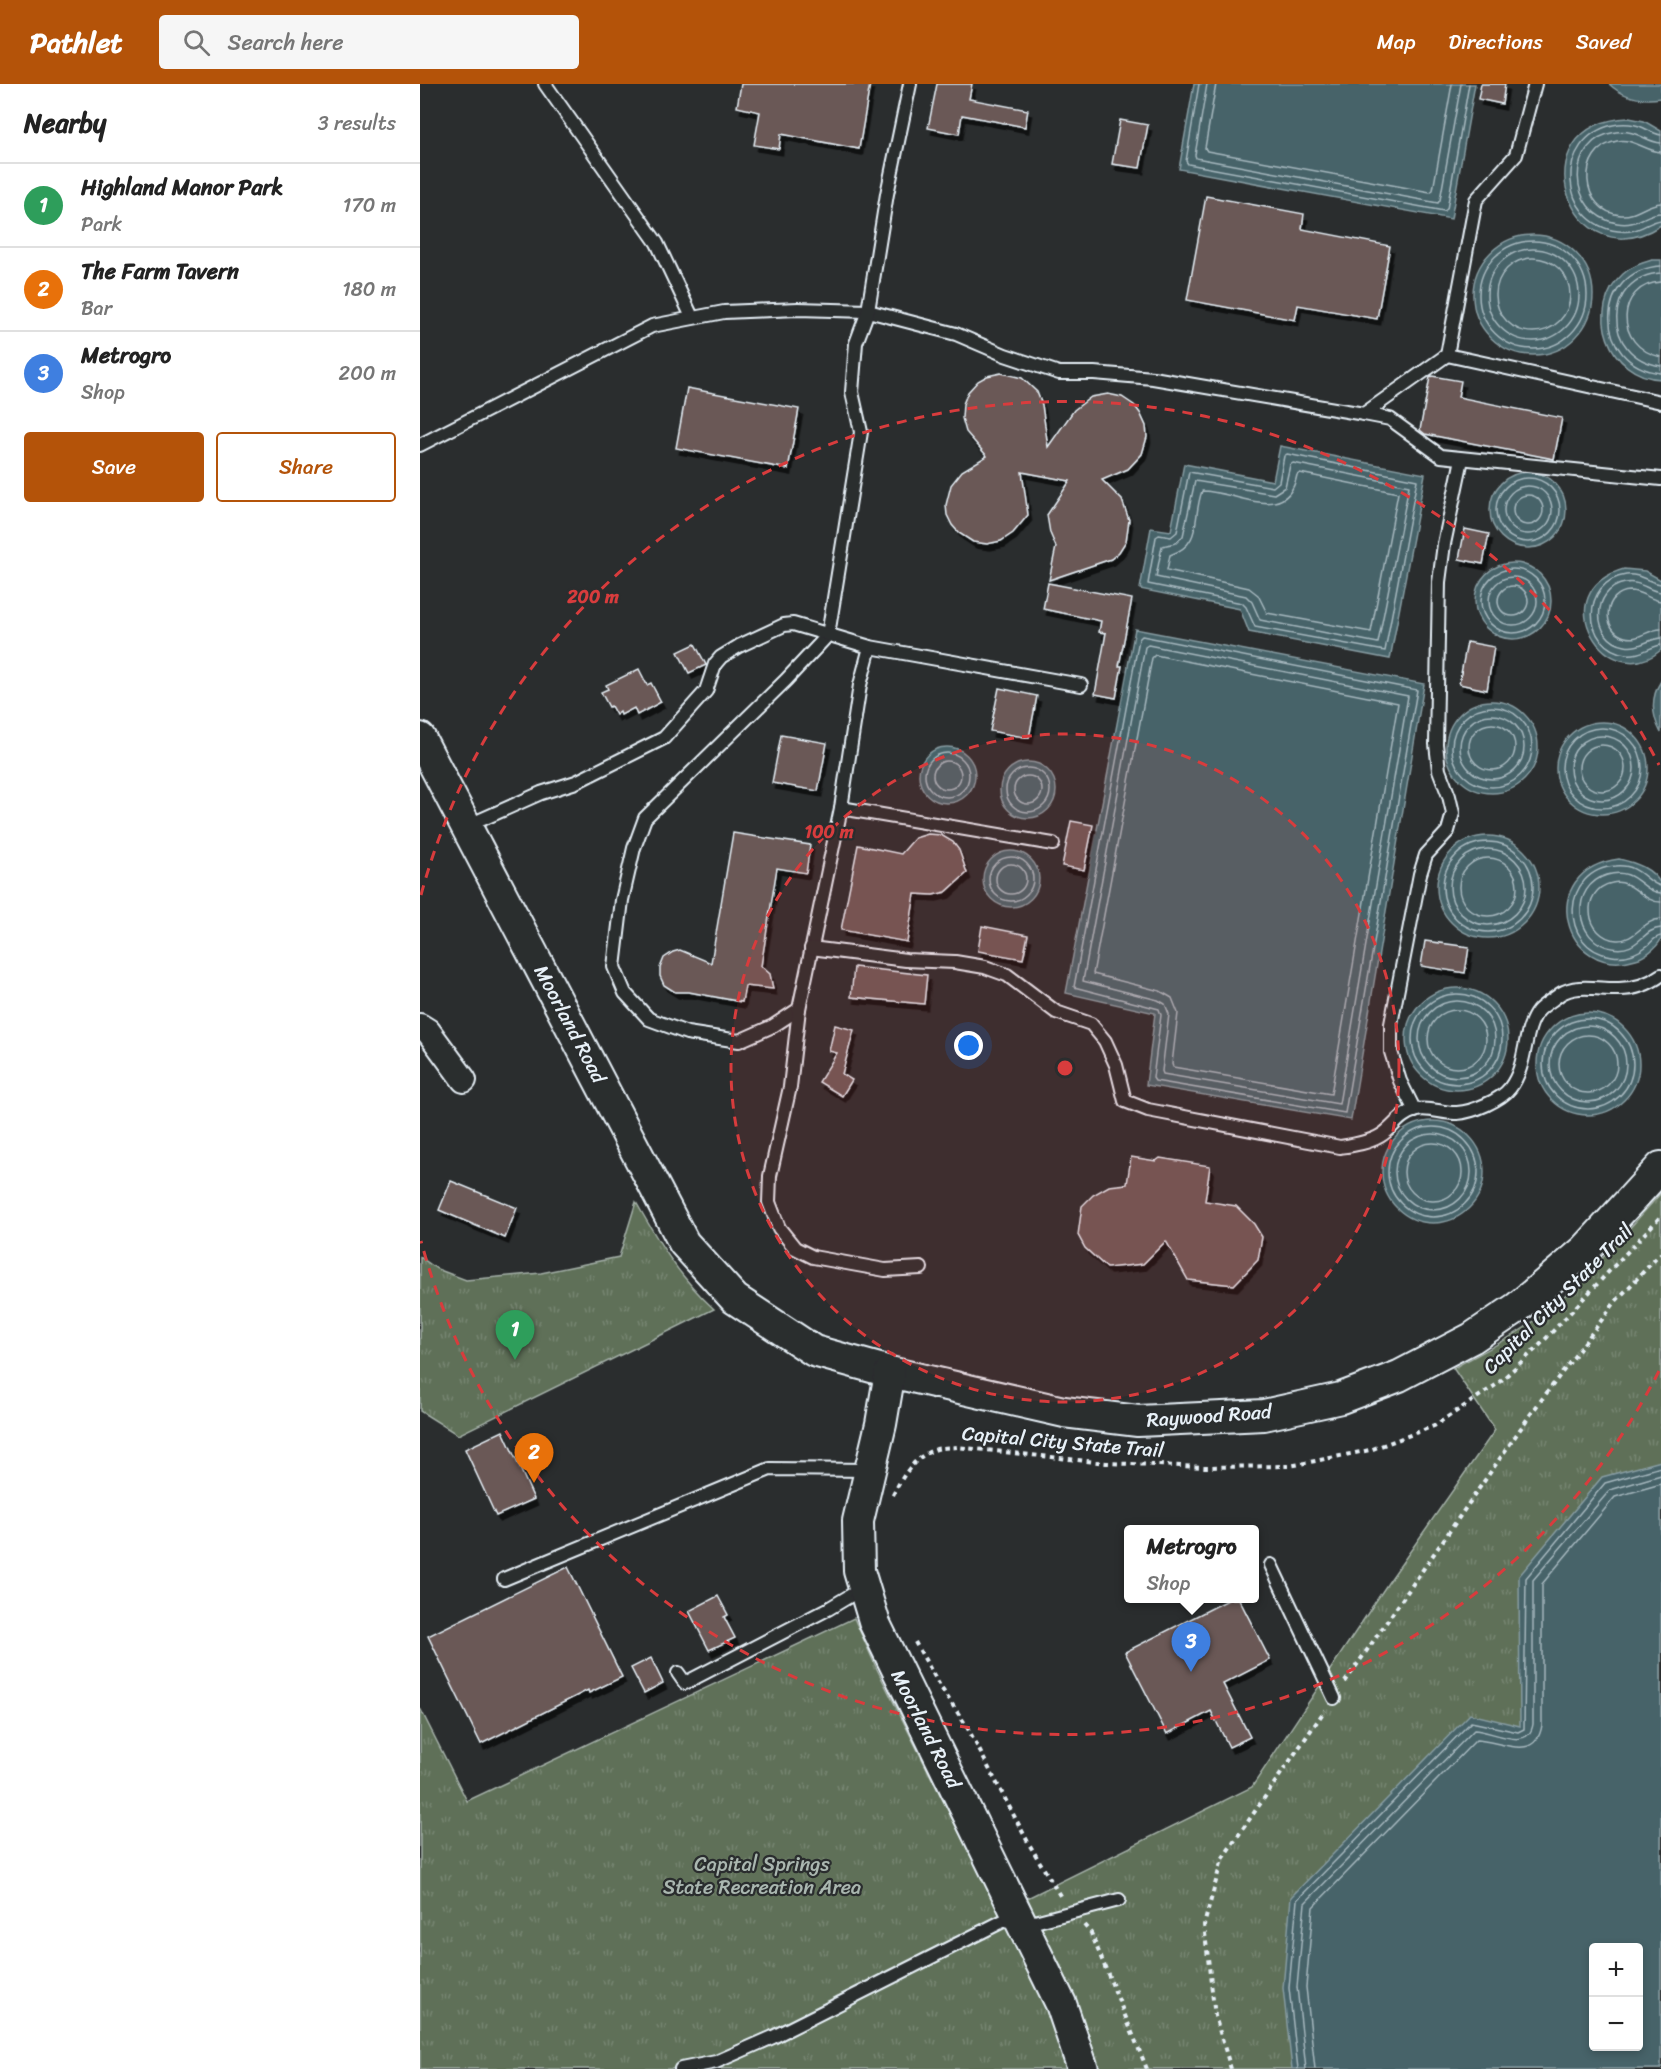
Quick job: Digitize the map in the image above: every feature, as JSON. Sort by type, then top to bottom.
[{"type":"street","name":"Moorland Road","points":[[420,738],[684,1243],[735,1299]]},
{"type":"street","points":[[420,1026],[428,1031],[464,1080]]},
{"type":"street","name":"Raywood Road","points":[[735,1299],[814,1351],[890,1372],[1064,1412],[1138,1421],[1264,1415],[1341,1398],[1407,1372],[1472,1338],[1518,1307],[1585,1250],[1661,1167]]},
{"type":"street","name":"Moorland Road","points":[[890,1372],[881,1424],[858,1521],[859,1571],[875,1624],[1061,2004],[1083,2069]]},
{"type":"lane","points":[[545,84],[657,243],[692,317]]},
{"type":"lane","points":[[799,1009],[773,1026],[738,1041],[687,1033],[649,1019],[625,993],[614,967],[622,900],[634,848],[645,818],[786,680],[828,635],[861,432],[852,392],[856,343],[868,311],[887,194],[910,84]]},
{"type":"lane","points":[[1364,414],[1447,354],[1476,200],[1516,155],[1534,84]]},
{"type":"lane","points":[[420,445],[652,326],[724,312],[798,309],[868,311],[956,334],[1005,355],[1059,373],[1153,378],[1390,419],[1440,456],[1661,479]]},
{"type":"lane","points":[[1447,354],[1661,402]]},
{"type":"lane","points":[[1415,1111],[1400,1081],[1391,1052],[1391,1024],[1420,874],[1426,855],[1448,831],[1453,813],[1439,770],[1436,744],[1439,582],[1444,544],[1462,459]]},
{"type":"lane","points":[[466,827],[541,793],[576,782],[664,738],[706,691],[715,664],[721,657],[783,626],[793,624],[870,647],[1081,685]]},
{"type":"lane","points":[[870,647],[860,685],[841,808],[799,1009],[790,1088],[770,1176],[769,1202],[778,1228],[795,1248],[813,1257],[885,1270],[921,1268]]},
{"type":"lane","points":[[841,808],[1053,844]]},
{"type":"lane","points":[[812,948],[906,960],[955,962],[985,967],[1007,975],[1056,1012],[1091,1024],[1105,1041],[1116,1065],[1125,1101],[1148,1110],[1340,1147],[1361,1144],[1381,1136],[1399,1118],[1415,1111],[1427,1109],[1458,1113],[1486,1105],[1508,1090],[1517,1077],[1527,1048],[1530,1027],[1539,1010],[1563,992],[1591,987],[1620,990],[1648,984],[1661,975]]},
{"type":"lane","points":[[504,1579],[770,1469],[869,1470]]},
{"type":"lane","points":[[1271,1565],[1334,1698]]},
{"type":"lane","points":[[678,1673],[685,1683],[864,1588]]},
{"type":"lane","points":[[681,2069],[716,2062],[1021,1919],[1072,1913],[1119,1900]]},
{"type":"path","name":"Capital City State Trail","points":[[890,1502],[907,1471],[920,1458],[935,1449],[957,1447],[1106,1463],[1216,1467],[1290,1466],[1370,1450],[1434,1426],[1496,1385],[1538,1347],[1661,1216]]},
{"type":"path","points":[[1231,2069],[1215,2016],[1204,1925],[1222,1859],[1530,1415],[1616,1301],[1661,1253]]},
{"type":"path","points":[[914,1640],[940,1686],[966,1725],[1029,1844],[1072,1913],[1091,1933],[1148,2069]]},
{"type":"green space","name":"Capital Springs State Recreation Area","points":[[1661,1193],[1661,2069],[420,2069],[420,1708],[467,1801],[854,1618],[877,1669],[999,1912],[1252,1787],[1388,1583],[1495,1430],[1453,1368],[1530,1324],[1566,1295]]},
{"type":"green space","points":[[636,1202],[670,1259],[690,1285],[714,1309],[458,1435],[420,1411],[420,1257],[437,1269],[466,1280],[541,1273],[619,1257]]},
{"type":"water","points":[[1194,84],[1475,84],[1451,219],[1179,169]]},
{"type":"water","points":[[1609,84],[1661,84],[1661,98],[1633,97]]},
{"type":"water","points":[[1629,118],[1644,121],[1661,131],[1661,225],[1629,238],[1602,234],[1581,218],[1568,196],[1565,170],[1573,145],[1594,126]]},
{"type":"water","points":[[1533,235],[1556,240],[1575,253],[1588,272],[1593,295],[1588,318],[1575,337],[1556,350],[1533,355],[1510,350],[1491,337],[1478,318],[1473,295],[1478,272],[1491,253],[1510,240]]},
{"type":"water","points":[[1652,260],[1661,260],[1661,379],[1643,375],[1627,367],[1615,354],[1604,322],[1605,305],[1611,288],[1626,271]]},
{"type":"water","points":[[1280,446],[1425,474],[1390,659],[1249,632],[1240,609],[1140,589],[1151,528],[1171,531],[1184,464],[1273,481]]},
{"type":"water","points":[[1528,472],[1543,475],[1555,483],[1563,495],[1566,510],[1563,525],[1555,537],[1543,545],[1528,548],[1513,545],[1501,537],[1493,525],[1490,510],[1493,495],[1501,483],[1513,475]]},
{"type":"water","points":[[1513,563],[1527,566],[1540,574],[1548,587],[1551,601],[1548,615],[1540,628],[1527,636],[1513,639],[1499,636],[1486,628],[1478,615],[1475,601],[1478,587],[1486,574],[1499,566]]},
{"type":"water","points":[[1624,569],[1645,571],[1661,580],[1661,650],[1641,661],[1621,660],[1604,651],[1592,635],[1586,617],[1588,598],[1600,581]]},
{"type":"water","points":[[1135,629],[1424,684],[1351,1120],[1146,1085],[1155,1013],[1066,993]]},
{"type":"water","points":[[1661,681],[1661,733],[1656,720],[1654,700]]},
{"type":"water","points":[[1492,701],[1510,705],[1524,715],[1534,729],[1538,747],[1534,765],[1524,779],[1510,789],[1492,793],[1474,789],[1460,779],[1450,765],[1446,747],[1450,729],[1460,715],[1474,705]]},
{"type":"water","points":[[1602,722],[1620,726],[1634,736],[1644,750],[1648,768],[1644,786],[1634,800],[1620,810],[1602,814],[1584,810],[1570,800],[1560,786],[1556,768],[1560,750],[1570,736],[1584,726]]},
{"type":"water","points":[[942,747],[952,747],[967,755],[973,764],[975,775],[973,786],[967,795],[952,803],[942,803],[931,798],[924,791],[919,780],[919,770],[924,759],[931,752]]},
{"type":"water","points":[[1023,762],[1033,762],[1048,770],[1054,779],[1056,790],[1054,801],[1048,810],[1033,818],[1023,818],[1012,813],[1005,806],[1000,795],[1000,785],[1005,774],[1012,767]]},
{"type":"water","points":[[1488,836],[1508,840],[1524,851],[1535,867],[1539,887],[1535,907],[1524,923],[1508,934],[1488,938],[1468,934],[1452,923],[1441,907],[1437,887],[1441,867],[1452,851],[1468,840]]},
{"type":"water","points":[[1006,851],[1016,851],[1031,859],[1037,868],[1039,879],[1037,890],[1031,899],[1016,907],[1006,907],[995,902],[988,895],[983,884],[983,874],[988,863],[995,856]]},
{"type":"water","points":[[1619,859],[1648,870],[1661,884],[1661,939],[1653,949],[1639,958],[1611,962],[1591,955],[1576,940],[1568,922],[1568,902],[1575,882],[1592,867]]},
{"type":"water","points":[[1457,988],[1477,992],[1493,1003],[1504,1019],[1508,1039],[1504,1059],[1493,1075],[1477,1086],[1457,1090],[1437,1086],[1421,1075],[1410,1059],[1406,1039],[1410,1019],[1421,1003],[1437,992]]},
{"type":"water","points":[[1588,1013],[1608,1017],[1624,1028],[1635,1044],[1639,1064],[1635,1084],[1624,1100],[1608,1111],[1588,1115],[1568,1111],[1552,1100],[1541,1084],[1537,1064],[1541,1044],[1552,1028],[1568,1017]]},
{"type":"water","points":[[1433,1121],[1453,1125],[1469,1136],[1480,1152],[1484,1172],[1480,1192],[1469,1208],[1453,1219],[1433,1223],[1413,1219],[1397,1208],[1386,1192],[1382,1172],[1386,1152],[1397,1136],[1413,1125]]},
{"type":"water","points":[[1661,1461],[1661,2069],[1292,2069],[1283,1988],[1291,1897],[1470,1714],[1520,1726],[1519,1576],[1602,1477]]},
{"type":"building","points":[[741,84],[870,84],[859,149],[781,134],[779,149],[754,145],[760,112],[737,107]]},
{"type":"building","points":[[937,84],[972,84],[969,99],[1028,110],[1025,127],[962,115],[959,134],[928,128]]},
{"type":"building","points":[[1481,84],[1505,84],[1502,104],[1478,99]]},
{"type":"building","points":[[1120,120],[1148,125],[1140,168],[1112,164]]},
{"type":"building","points":[[1206,196],[1304,214],[1302,229],[1390,246],[1377,319],[1298,305],[1295,320],[1187,300]]},
{"type":"building","points":[[1001,373],[1022,378],[1037,392],[1042,405],[1048,447],[1074,410],[1091,397],[1108,394],[1122,397],[1134,405],[1140,413],[1146,426],[1147,437],[1142,454],[1128,469],[1102,480],[1122,500],[1129,520],[1126,541],[1111,559],[1049,580],[1056,547],[1050,533],[1047,515],[1070,481],[1022,472],[1028,515],[1013,533],[1001,541],[987,544],[973,542],[959,533],[952,525],[947,515],[946,505],[951,485],[962,471],[987,456],[966,432],[962,418],[963,404],[968,392],[978,381]]},
{"type":"building","points":[[1432,376],[1461,381],[1458,397],[1562,418],[1554,459],[1425,434],[1420,430]]},
{"type":"building","points":[[687,388],[799,409],[788,469],[676,448]]},
{"type":"building","points":[[1465,529],[1489,534],[1483,564],[1459,559]]},
{"type":"building","points":[[1048,583],[1132,599],[1119,666],[1122,666],[1116,698],[1095,694],[1106,633],[1099,632],[1101,621],[1043,609]]},
{"type":"building","points":[[1467,642],[1494,647],[1487,690],[1459,684]]},
{"type":"building","points":[[695,644],[706,665],[689,673],[678,652]]},
{"type":"building","points":[[639,669],[647,685],[651,683],[661,702],[637,715],[634,708],[621,715],[620,712],[616,715],[601,692],[608,689],[606,685]]},
{"type":"building","points":[[999,688],[1037,696],[1029,738],[990,731]]},
{"type":"building","points":[[781,735],[827,743],[818,791],[772,783]]},
{"type":"building","points":[[1071,821],[1093,825],[1084,870],[1062,866]]},
{"type":"building","points":[[733,833],[810,845],[806,873],[777,868],[761,966],[770,974],[773,989],[745,986],[742,1002],[689,992],[675,992],[664,985],[660,976],[664,958],[680,950],[711,963]]},
{"type":"building","points":[[928,834],[941,835],[953,842],[959,850],[967,873],[946,892],[933,895],[915,894],[907,942],[841,930],[858,845],[901,854],[915,838]]},
{"type":"building","points":[[982,926],[1028,935],[1023,959],[978,951]]},
{"type":"building","points":[[1425,941],[1469,947],[1465,973],[1421,966]]},
{"type":"building","points":[[854,967],[927,975],[924,1004],[851,997]]},
{"type":"building","points":[[835,1025],[854,1030],[842,1074],[852,1080],[842,1096],[819,1082],[837,1053],[829,1051]]},
{"type":"building","points":[[1131,1157],[1156,1161],[1160,1158],[1210,1166],[1205,1201],[1236,1206],[1254,1224],[1262,1237],[1258,1260],[1234,1285],[1188,1280],[1166,1241],[1143,1264],[1107,1268],[1085,1248],[1078,1235],[1082,1206],[1093,1195],[1109,1186],[1127,1184]]},
{"type":"building","points":[[451,1181],[517,1208],[505,1238],[439,1210]]},
{"type":"building","points":[[503,1431],[534,1499],[496,1516],[465,1449]]},
{"type":"building","points":[[568,1567],[622,1677],[589,1693],[588,1690],[481,1744],[428,1636]]},
{"type":"building","points":[[718,1596],[728,1615],[724,1617],[735,1638],[709,1650],[689,1611]]},
{"type":"building","points":[[1222,1603],[1241,1603],[1270,1660],[1223,1684],[1250,1737],[1229,1747],[1211,1711],[1167,1734],[1125,1652]]},
{"type":"building","points":[[651,1658],[663,1683],[644,1693],[631,1668]]},
{"type":"place","name":"Highland Manor Park","points":[[515,1360]]},
{"type":"place","name":"The Farm Tavern","points":[[534,1483]]},
{"type":"place","name":"Metrogro","points":[[1191,1672]]}]
